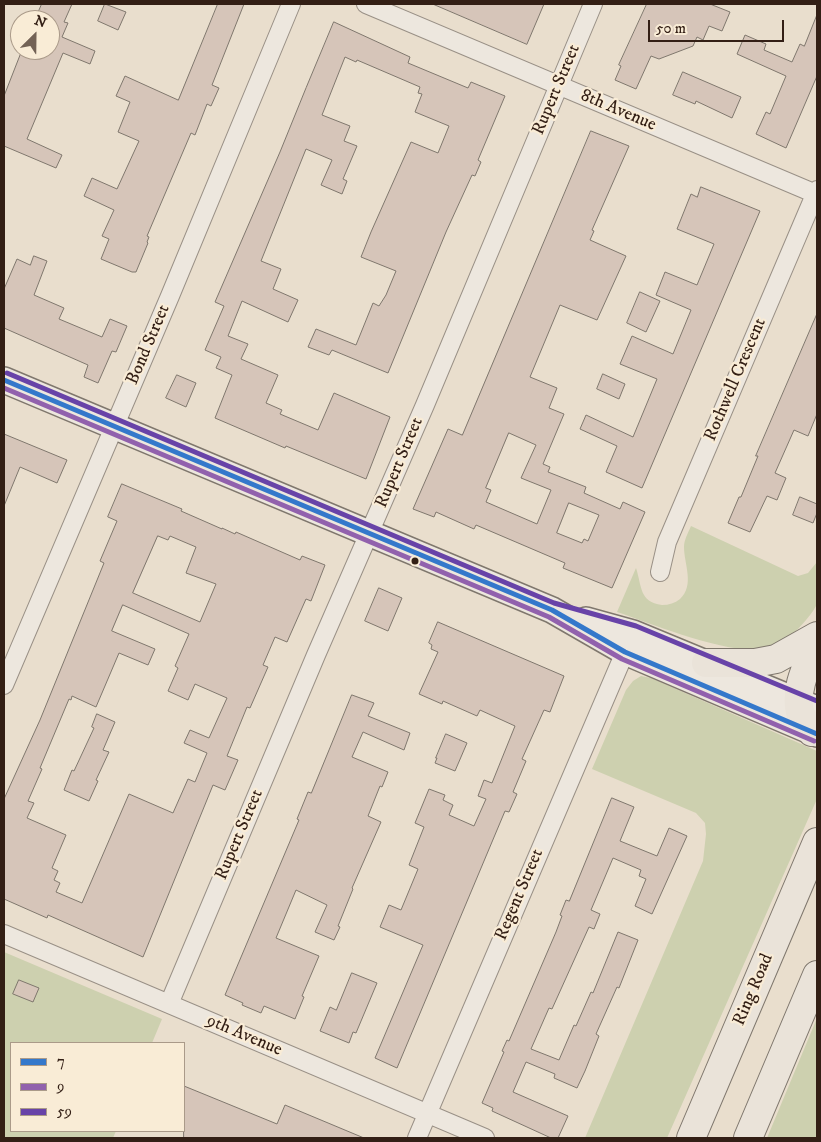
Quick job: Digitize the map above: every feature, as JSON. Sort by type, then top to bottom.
[{"type":"highway","points":[[706,663],[755,663],[776,659],[817,636]]},
{"type":"highway","points":[[811,719],[801,681],[817,641]]},
{"type":"highway","name":"Ring Road","points":[[691,1138],[817,842]]},
{"type":"highway","points":[[748,1138],[817,975]]},
{"type":"street","name":"Bond Street","points":[[4,685],[170,296],[291,4]]},
{"type":"street","name":"8th Avenue","points":[[366,4],[816,192]]},
{"type":"street","name":"Rupert Street","points":[[169,1004],[316,655],[425,405],[593,4]]},
{"type":"street","name":"Rothwell Crescent","points":[[660,572],[667,542],[816,192]]},
{"type":"street","points":[[4,380],[552,610],[625,652],[811,719]]},
{"type":"street","points":[[552,610],[633,633],[706,663],[811,719]]},
{"type":"street","name":"Regent Street","points":[[416,1138],[625,652]]},
{"type":"street","name":"9th Avenue","points":[[4,934],[485,1138]]},
{"type":"green space","points":[[691,526],[798,576],[808,573],[817,562],[817,604],[790,637],[773,647],[758,650],[739,649],[695,639],[617,612],[636,568],[645,597],[649,600],[665,605],[680,599],[687,587],[688,581],[684,547],[685,539]]},
{"type":"green space","points":[[641,676],[651,678],[817,751],[817,799],[667,1138],[585,1138],[703,861],[706,834],[705,823],[696,813],[592,769],[626,690],[633,681]]},
{"type":"green space","points":[[4,952],[162,1019],[152,1042],[10,1042],[10,1132],[116,1132],[113,1138],[4,1138]]},
{"type":"green space","points":[[817,1018],[817,1138],[767,1138]]},
{"type":"building","points":[[42,4],[72,4],[64,22],[68,23],[62,37],[95,51],[90,64],[63,53],[27,139],[62,155],[56,168],[4,146],[4,96],[18,60],[60,60],[60,10],[39,10]]},
{"type":"building","points":[[105,4],[126,12],[118,30],[98,21]]},
{"type":"building","points":[[218,4],[244,4],[212,85],[219,88],[211,106],[207,104],[195,135],[191,133],[147,236],[149,237],[148,243],[136,272],[132,272],[101,259],[109,239],[102,236],[114,210],[84,196],[92,178],[117,189],[139,141],[118,132],[130,102],[116,96],[125,76],[178,100]]},
{"type":"building","points":[[433,4],[544,4],[527,44]]},
{"type":"building","points":[[647,4],[710,4],[730,12],[722,31],[709,26],[703,40],[697,37],[693,46],[659,59],[651,56],[636,89],[615,80],[621,66],[619,65]]},
{"type":"building","points":[[817,15],[817,76],[786,148],[756,134],[766,112],[770,114],[786,76],[737,54],[745,35],[766,44],[764,50],[792,62],[800,44],[804,46]]},
{"type":"building","points":[[334,22],[410,57],[408,63],[468,88],[471,82],[505,96],[478,160],[481,162],[475,176],[472,175],[446,232],[388,373],[332,350],[329,355],[308,347],[316,329],[356,345],[373,303],[379,306],[396,271],[361,257],[371,232],[411,142],[438,153],[449,126],[415,112],[422,94],[418,93],[420,87],[357,60],[356,62],[345,57],[322,115],[350,126],[344,141],[357,146],[343,179],[347,181],[342,194],[321,185],[332,160],[306,149],[261,261],[281,269],[273,289],[298,300],[288,322],[242,301],[228,336],[248,344],[241,359],[278,375],[266,403],[282,410],[280,414],[318,430],[334,393],[390,417],[366,479],[286,446],[285,448],[215,418],[232,375],[216,368],[221,357],[205,350],[224,306],[215,302]]},
{"type":"building","points":[[683,72],[741,97],[732,118],[696,101],[695,104],[673,95]]},
{"type":"building","points":[[591,131],[629,146],[592,230],[594,231],[590,240],[626,256],[597,320],[560,305],[530,377],[557,388],[549,408],[564,414],[543,464],[550,467],[548,472],[586,487],[584,493],[620,509],[623,502],[645,512],[612,588],[563,568],[565,563],[476,525],[474,529],[436,512],[434,517],[413,509],[448,429],[462,435]],"holes":[[[509,433],[536,445],[521,478],[551,490],[537,524],[486,502],[491,490],[486,488]],[[569,503],[599,515],[588,541],[584,539],[582,543],[557,533]]]},
{"type":"building","points":[[701,187],[760,211],[642,488],[606,472],[617,446],[580,429],[586,415],[633,437],[657,379],[620,364],[632,336],[673,354],[691,310],[656,295],[665,272],[697,285],[714,244],[677,229],[691,194],[697,197]]},
{"type":"building","points":[[34,256],[47,261],[34,295],[64,308],[59,319],[102,337],[110,319],[127,326],[116,352],[112,351],[98,383],[84,377],[88,365],[4,328],[4,289],[17,259],[30,265]]},
{"type":"building","points":[[640,292],[660,301],[646,332],[627,323]]},
{"type":"building","points":[[817,314],[817,414],[808,436],[794,430],[775,473],[786,478],[777,500],[767,496],[750,532],[728,523],[739,497],[741,497],[758,456],[756,456]]},
{"type":"building","points":[[603,374],[625,384],[619,399],[597,389]]},
{"type":"building","points":[[177,375],[196,383],[186,407],[166,398]]},
{"type":"building","points":[[4,434],[67,460],[57,483],[20,467],[4,506]]},
{"type":"building","points":[[122,484],[182,509],[181,511],[222,529],[235,534],[236,532],[300,560],[302,556],[325,565],[311,601],[306,599],[287,642],[275,637],[263,665],[268,667],[250,708],[247,707],[227,756],[238,760],[225,790],[213,785],[143,957],[48,915],[47,918],[4,899],[4,799],[40,720],[104,563],[100,561],[117,521],[108,517]],"holes":[[[158,536],[168,540],[170,536],[196,547],[186,573],[216,584],[200,622],[133,593]],[[123,605],[189,634],[175,666],[178,668],[168,691],[188,700],[195,684],[227,698],[209,738],[190,730],[184,743],[207,753],[195,782],[188,779],[173,813],[129,794],[82,903],[56,892],[60,883],[54,880],[58,871],[52,868],[66,835],[27,818],[34,803],[28,801],[69,699],[71,700],[72,696],[96,707],[119,653],[148,665],[155,649],[112,631]]]},
{"type":"building","points":[[800,497],[817,504],[817,513],[813,523],[793,515]]},
{"type":"building","points":[[379,588],[402,598],[388,631],[365,621]]},
{"type":"building","points":[[438,622],[564,676],[550,712],[544,710],[522,759],[526,761],[513,792],[517,794],[509,812],[505,811],[397,1068],[375,1058],[423,945],[380,927],[389,905],[401,910],[418,869],[409,865],[424,827],[415,823],[429,789],[445,795],[443,800],[453,805],[449,815],[474,826],[486,799],[478,796],[484,780],[492,783],[515,726],[480,710],[477,716],[443,701],[442,704],[419,694],[438,652],[431,649],[432,645],[429,643]]},
{"type":"building","points":[[352,695],[374,703],[368,716],[410,733],[404,750],[363,732],[352,757],[388,772],[368,816],[381,822],[352,888],[334,940],[315,932],[327,905],[296,890],[276,938],[319,956],[302,996],[304,997],[295,1019],[264,1006],[261,1013],[225,995],[299,820],[297,819],[308,792],[311,793]]},
{"type":"building","points":[[97,714],[115,722],[103,750],[109,752],[89,801],[64,790],[72,770],[74,771],[94,728],[92,727]]},
{"type":"building","points":[[446,734],[467,743],[455,771],[435,763]]},
{"type":"building","points":[[612,798],[634,807],[620,841],[657,856],[669,828],[687,836],[652,914],[635,906],[646,879],[639,876],[641,870],[613,858],[591,910],[600,914],[594,929],[589,927],[552,1009],[549,1008],[531,1049],[559,1060],[574,1025],[576,1026],[591,992],[593,993],[618,932],[638,940],[619,988],[617,987],[596,1034],[599,1036],[585,1071],[577,1088],[554,1078],[555,1074],[526,1062],[513,1092],[568,1116],[558,1138],[551,1138],[492,1111],[493,1108],[482,1103],[504,1052],[502,1051],[507,1040],[509,1041],[556,932],[566,900],[569,901]]},
{"type":"building","points":[[352,973],[377,983],[356,1033],[353,1032],[349,1043],[320,1031],[330,1007],[336,1010]]},
{"type":"building","points":[[19,980],[39,988],[33,1002],[13,994]]},
{"type":"building","points":[[185,1086],[277,1124],[285,1105],[364,1138],[184,1138]]},
{"type":"transit line","name":"59","points":[[7,373],[554,603],[636,626],[817,701]]},
{"type":"transit line","name":"7","points":[[4,380],[552,610],[625,652],[817,734]]},
{"type":"transit line","name":"9","points":[[4,388],[549,617],[622,659],[814,741]]}]
